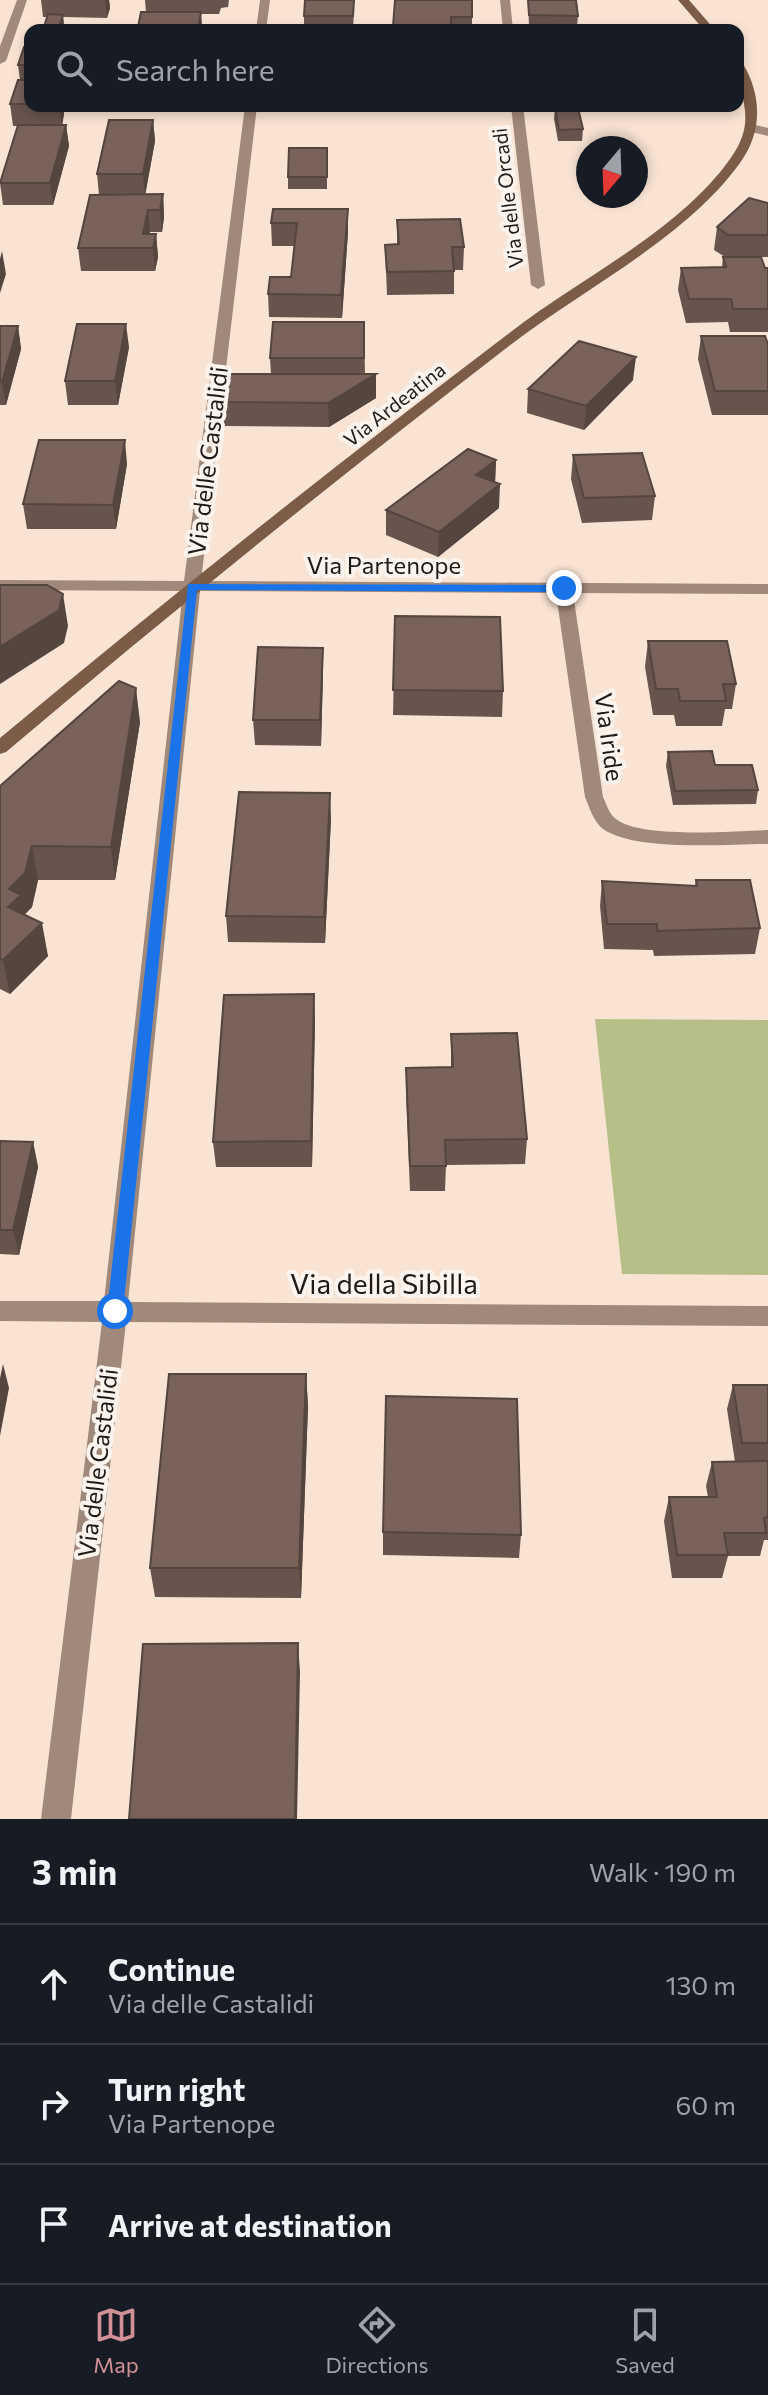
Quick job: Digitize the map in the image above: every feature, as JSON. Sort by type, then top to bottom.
[{"type":"main road","points":[[683,0],[705,24]]},
{"type":"main road","points":[[744,79],[753,102],[751,128]]},
{"type":"main road","name":"Via Ardeatina","points":[[0,748],[192,587],[541,315],[673,220],[726,172],[751,128]]},
{"type":"street","points":[[0,61],[22,0]]},
{"type":"street","points":[[262,24],[265,0]]},
{"type":"street","points":[[505,0],[507,24]]},
{"type":"street","name":"Via delle Castalidi","points":[[56,1819],[115,1311],[192,587],[250,112]]},
{"type":"street","name":"Via delle Orcadi","points":[[518,112],[538,285]]},
{"type":"street","points":[[751,128],[768,132]]},
{"type":"street","name":"Via Partenope","points":[[0,585],[768,589]]},
{"type":"street","name":"Via Iride","points":[[564,588],[593,789],[602,815],[624,830],[650,836],[768,837]]},
{"type":"street","name":"Via della Sibilla","points":[[0,1311],[768,1316]]},
{"type":"green space","points":[[595,1019],[768,1020],[768,1275],[622,1274]]},
{"type":"building","points":[[305,0],[354,0],[353,16],[304,16]]},
{"type":"building","points":[[395,0],[472,0],[472,17],[451,17],[451,24],[393,24]]},
{"type":"building","points":[[528,0],[576,0],[578,16],[529,15]]},
{"type":"building","points":[[141,12],[201,12],[199,24],[139,24]]},
{"type":"building","points":[[48,14],[63,15],[60,24],[45,24]]},
{"type":"building","points":[[24,47],[24,65],[18,65]]},
{"type":"building","points":[[18,80],[24,80],[24,104],[10,104]]},
{"type":"building","points":[[556,112],[579,112],[583,129],[559,130]]},
{"type":"building","points":[[109,120],[153,120],[143,174],[97,174]]},
{"type":"building","points":[[18,125],[66,125],[50,183],[0,183]]},
{"type":"building","points":[[289,148],[327,148],[327,177],[288,177]]},
{"type":"building","points":[[163,194],[160,210],[148,210],[143,234],[156,234],[153,248],[78,248],[90,195]]},
{"type":"building","points":[[749,198],[768,203],[768,235],[728,235],[717,227]]},
{"type":"building","points":[[273,209],[348,209],[341,295],[268,294],[270,277],[291,277],[297,223],[271,223]]},
{"type":"building","points":[[460,219],[464,247],[452,247],[454,271],[387,272],[385,245],[399,244],[397,220]]},
{"type":"building","points":[[723,257],[761,257],[765,268],[768,268],[768,309],[733,309],[731,299],[689,299],[681,268],[726,267]]},
{"type":"building","points":[[273,322],[364,322],[364,358],[270,358]]},
{"type":"building","points":[[77,324],[126,324],[115,381],[65,381]]},
{"type":"building","points":[[0,326],[18,326],[2,382],[0,382]]},
{"type":"building","points":[[701,336],[765,336],[768,344],[768,391],[715,391]]},
{"type":"building","points":[[579,341],[636,357],[586,406],[528,389]]},
{"type":"building","points":[[226,374],[376,374],[328,403],[223,402]]},
{"type":"building","points":[[39,440],[125,440],[113,505],[23,504]]},
{"type":"building","points":[[468,449],[496,460],[476,475],[500,484],[439,532],[386,510]]},
{"type":"building","points":[[642,453],[655,496],[584,498],[573,455]]},
{"type":"building","points":[[0,585],[47,585],[63,594],[59,610],[0,647]]},
{"type":"building","points":[[395,616],[500,617],[503,691],[393,690]]},
{"type":"building","points":[[648,641],[727,641],[736,684],[723,684],[726,701],[680,701],[678,689],[656,689]]},
{"type":"building","points":[[258,647],[323,648],[320,720],[253,720]]},
{"type":"building","points":[[119,681],[136,688],[111,847],[32,846],[25,873],[9,889],[21,895],[8,907],[42,923],[3,960],[0,959],[0,786]]},
{"type":"building","points":[[712,751],[715,765],[752,765],[758,790],[675,791],[668,752]]},
{"type":"building","points":[[239,792],[330,793],[324,917],[226,916]]},
{"type":"building","points":[[696,880],[750,880],[760,928],[657,931],[657,924],[607,924],[602,881],[697,886]]},
{"type":"building","points":[[314,994],[311,1141],[213,1142],[224,995]]},
{"type":"building","points":[[517,1033],[527,1139],[445,1140],[446,1166],[410,1166],[406,1068],[453,1067],[451,1034]]},
{"type":"building","points":[[0,1141],[33,1142],[13,1230],[0,1230]]},
{"type":"building","points":[[169,1374],[306,1374],[299,1568],[150,1568]]},
{"type":"building","points":[[733,1385],[768,1385],[768,1443],[742,1443]]},
{"type":"building","points":[[386,1396],[517,1399],[521,1535],[383,1532]]},
{"type":"building","points":[[768,1461],[768,1517],[764,1518],[766,1533],[724,1533],[728,1555],[677,1555],[669,1497],[717,1497],[712,1462]]},
{"type":"building","points":[[298,1643],[295,1819],[129,1819],[143,1644]]},
{"type":"route","points":[[115,1311],[192,587],[564,588]]}]
